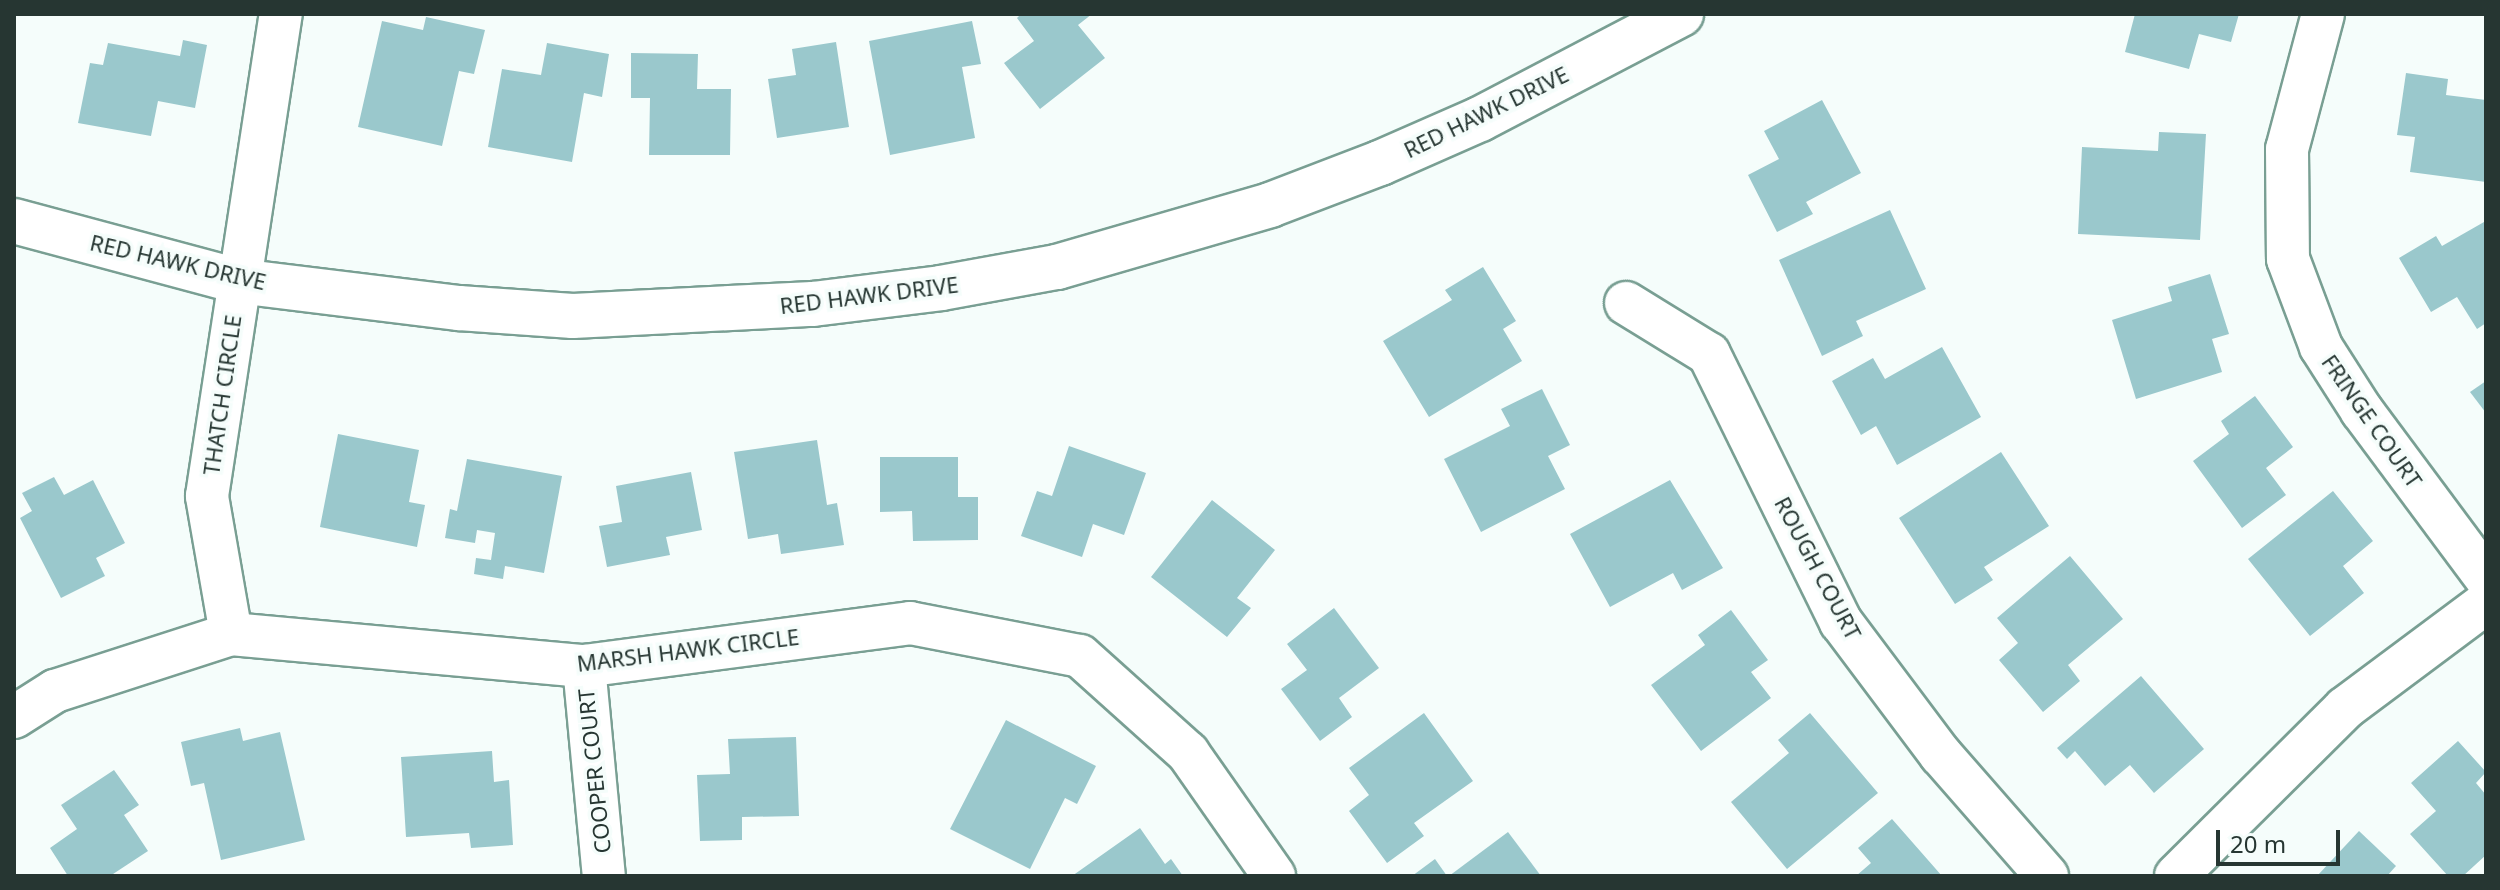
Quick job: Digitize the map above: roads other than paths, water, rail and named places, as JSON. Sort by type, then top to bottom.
[{"type":"street","name":"THATCH CIRCLE","points":[[231,634],[207,496],[281,14]]},
{"type":"street","name":"RED HAWK DRIVE","points":[[14,221],[238,281],[459,308],[573,316],[813,304],[941,288],[1057,267],[1270,205],[1380,163],[1480,119],[1681,14]]},
{"type":"street","name":"FRINGE COURT","points":[[2323,14],[2287,149],[2288,259],[2321,347],[2362,411],[2486,578]]},
{"type":"street","name":"ROUGH COURT","points":[[1626,303],[1709,354],[1841,622],[1941,755],[2047,876]]},
{"type":"street","points":[[2176,876],[2345,708],[2486,603]]},
{"type":"street","name":"MARSH HAWK CIRCLE","points":[[14,717],[55,691],[231,634],[584,666],[910,623],[1080,656],[1188,753],[1274,876]]},
{"type":"street","name":"COOPER COURT","points":[[584,666],[604,876]]}]
